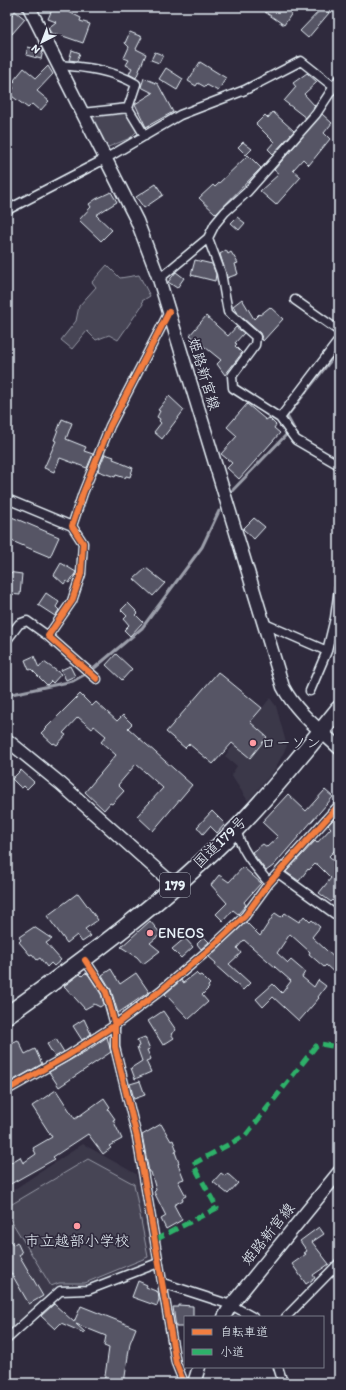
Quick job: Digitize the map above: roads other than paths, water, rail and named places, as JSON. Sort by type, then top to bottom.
[{"type":"highway","name":"国道179号","points":[[7,1015],[85,960],[175,886],[236,829],[339,709]]},
{"type":"main road","name":"姫路新宮線","points":[[29,7],[137,221],[159,279],[283,686],[290,701],[339,748]]},
{"type":"main road","points":[[7,740],[61,784],[175,886]]},
{"type":"main road","name":"姫路新宮線","points":[[225,1316],[231,1305],[339,1172]]},
{"type":"main road","points":[[194,1383],[199,1368]]},
{"type":"street","points":[[7,210],[105,159],[180,115],[245,90],[301,61],[334,87]]},
{"type":"street","points":[[58,65],[82,66],[107,71],[122,76],[136,84],[128,108],[145,136]]},
{"type":"street","points":[[159,279],[208,238],[215,224],[225,212],[246,192],[295,139],[327,99],[339,79]]},
{"type":"street","points":[[82,113],[128,108]]},
{"type":"street","points":[[208,238],[221,273],[228,312],[256,337],[255,345],[232,376],[233,388],[280,418],[296,440],[339,465]]},
{"type":"street","points":[[294,300],[339,331]]},
{"type":"street","points":[[72,526],[83,493],[110,426],[169,312]]},
{"type":"street","points":[[280,418],[339,340]]},
{"type":"street","points":[[7,499],[72,526],[83,543],[81,574],[72,601],[48,636]]},
{"type":"street","points":[[310,691],[327,651],[335,618],[339,588]]},
{"type":"street","points":[[7,640],[19,624],[27,621],[48,636],[98,679]]},
{"type":"street","points":[[265,624],[327,651]]},
{"type":"street","points":[[7,1090],[67,1056],[115,1025],[160,991],[212,947],[244,916],[269,883],[339,805]]},
{"type":"street","points":[[236,829],[239,840],[247,856],[269,883]]},
{"type":"street","points":[[278,873],[339,917]]},
{"type":"street","points":[[85,960],[106,992],[115,1025],[116,1047],[137,1137],[176,1363],[184,1383]]},
{"type":"street","points":[[7,1338],[60,1291],[88,1290],[158,1263]]},
{"type":"street","points":[[287,1316],[339,1263]]},
{"type":"street","points":[[163,1283],[231,1305],[251,1316]]},
{"type":"street","points":[[278,1368],[283,1383]]},
{"type":"waterway","points":[[292,430],[294,429],[287,416],[339,350]]},
{"type":"waterway","points":[[231,492],[287,434]]},
{"type":"waterway","points":[[7,695],[73,681],[91,671],[142,628],[202,547],[219,511]]},
{"type":"place","name":"ローソン","points":[[253,743]]},
{"type":"place","name":"ENEOS","points":[[150,933]]},
{"type":"place","name":"市立越部小学校","points":[[77,1226]]}]
